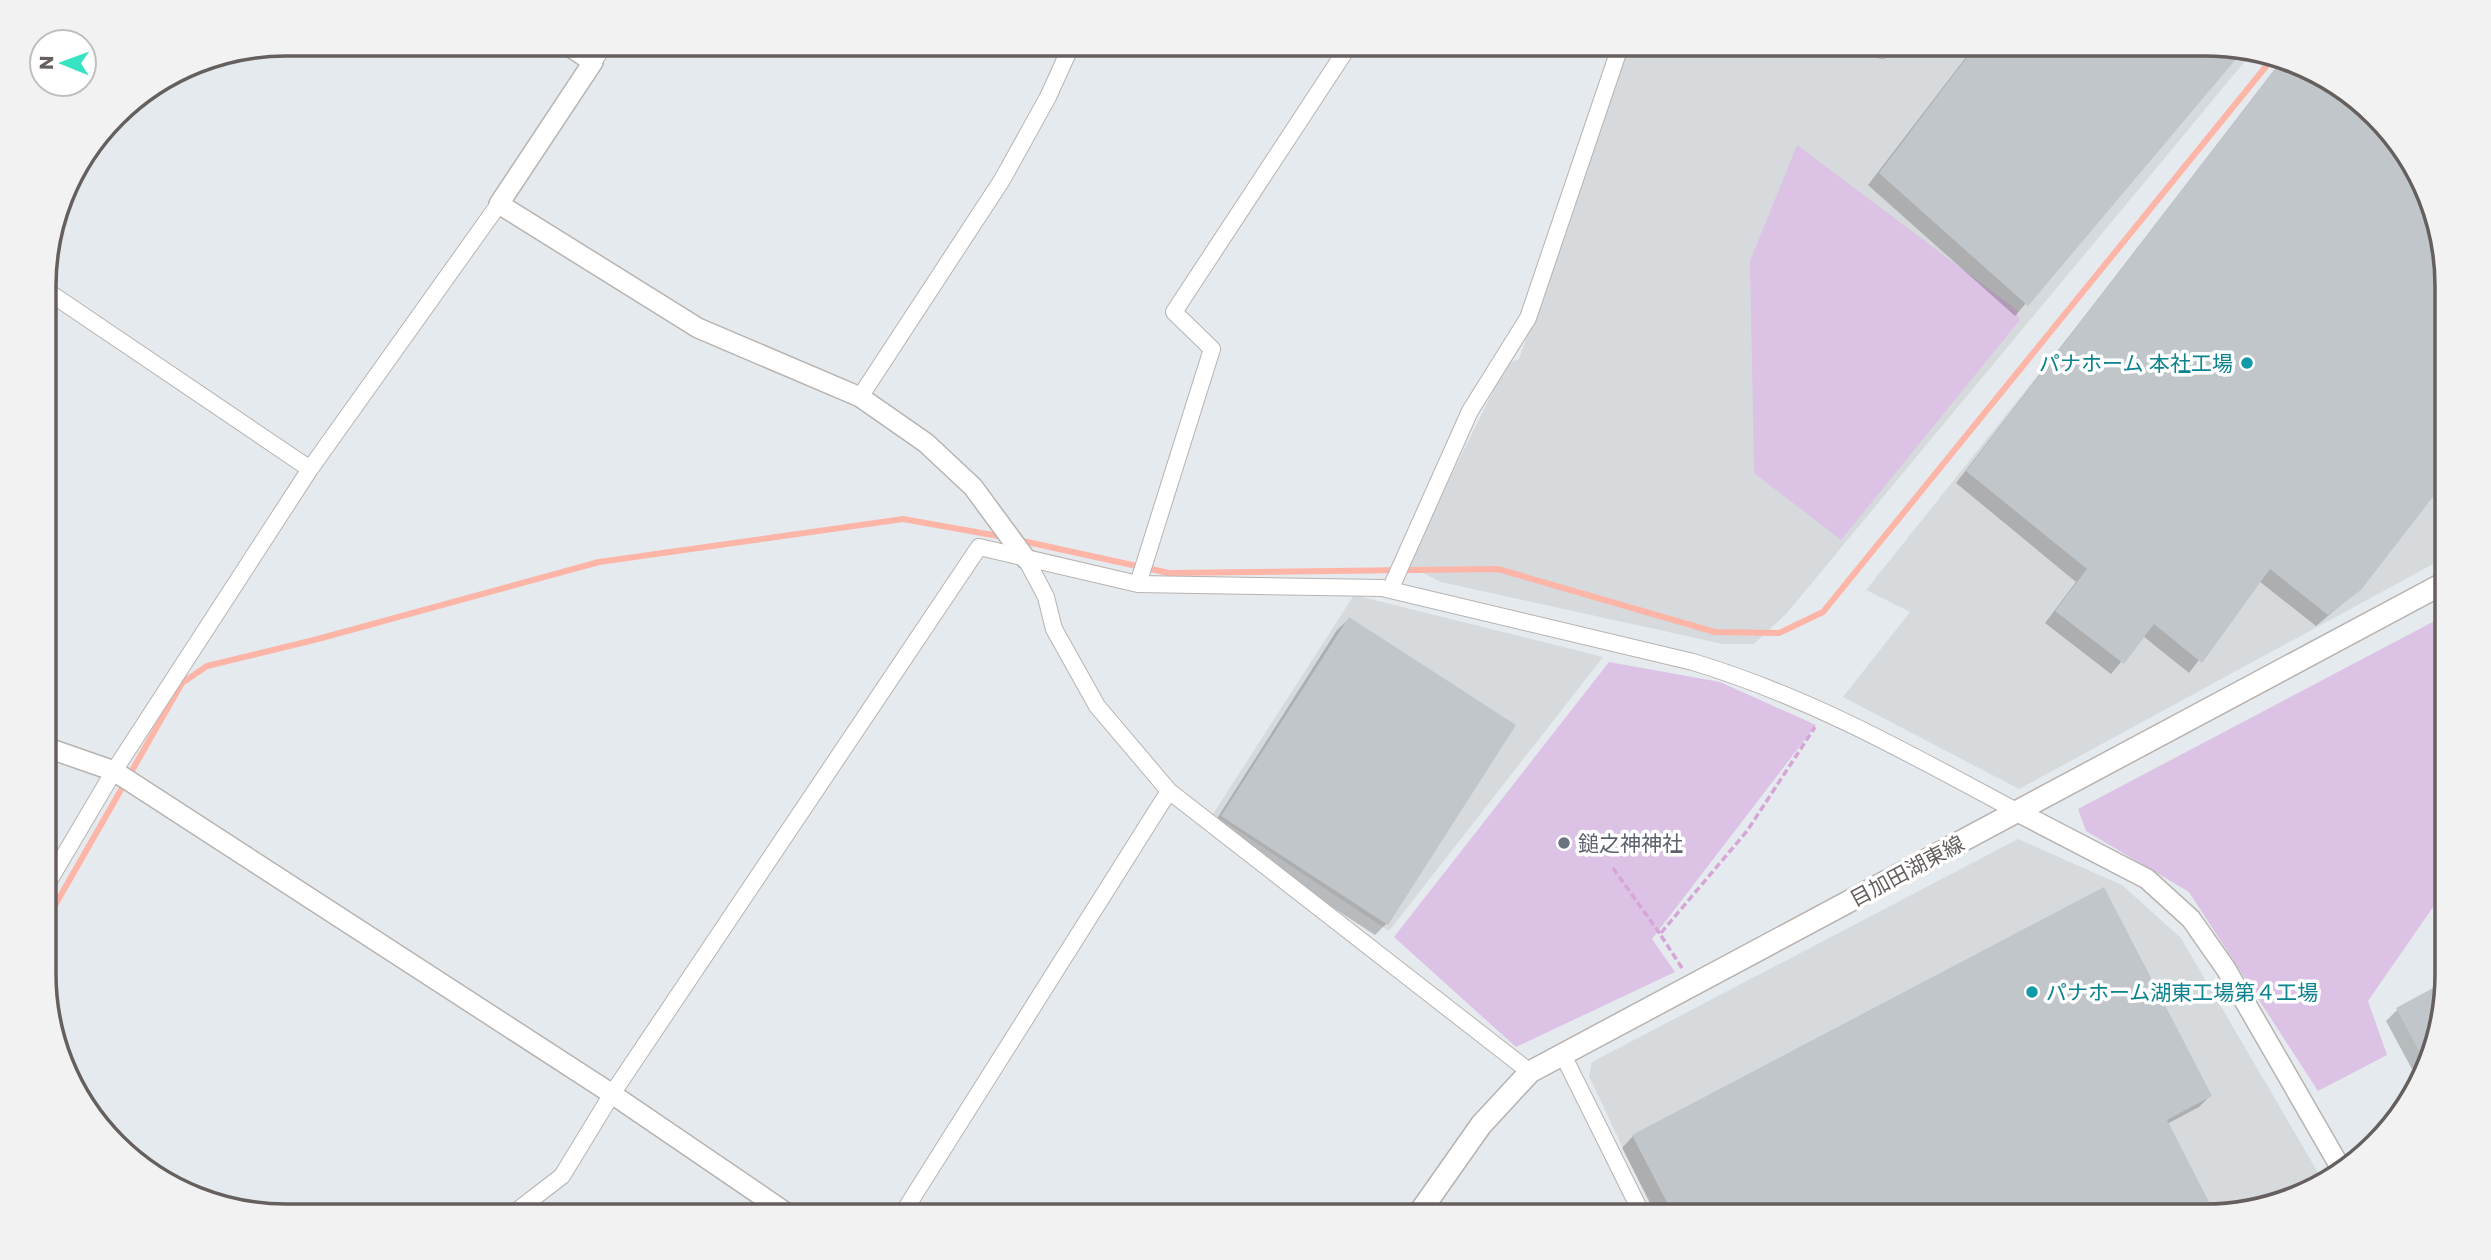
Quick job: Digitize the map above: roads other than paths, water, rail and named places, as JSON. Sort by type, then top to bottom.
[{"type":"main road","name":"目加田湖東線","points":[[1425,1204],[1481,1125],[1530,1072],[2435,588]]},
{"type":"street","points":[[584,56],[593,62]]},
{"type":"street","points":[[56,869],[114,771],[310,469],[499,204],[597,56]]},
{"type":"street","points":[[860,397],[1002,180],[1048,97],[1067,56]]},
{"type":"street","points":[[1138,584],[1212,349],[1174,312],[1342,56]]},
{"type":"street","points":[[1390,590],[1470,411],[1528,318],[1617,56]]},
{"type":"street","points":[[499,204],[698,328],[860,397],[926,443],[972,487],[1026,559],[1046,597],[1054,629],[1097,706],[1169,791],[1530,1072]]},
{"type":"street","points":[[56,297],[310,469]]},
{"type":"street","points":[[526,1204],[562,1176],[612,1094],[979,547],[1138,584],[1220,588],[1313,585],[1390,590],[1693,662],[1743,677],[1826,710],[2147,879],[2191,919],[2226,969],[2337,1162]]},
{"type":"street","points":[[56,751],[114,771],[141,788],[612,1094],[772,1204]]},
{"type":"street","points":[[909,1204],[1169,791]]},
{"type":"street","points":[[1562,1053],[1637,1204]]},
{"type":"waterway","points":[[1018,540],[1169,573],[1498,569],[1715,632],[1779,633],[1823,612],[2267,65]]},
{"type":"waterway","points":[[56,904],[182,683],[207,666],[318,639],[599,562],[903,519],[1004,537]]},
{"type":"place","name":"パナホーム 本社工場","points":[[2247,363]]},
{"type":"place","name":"鎚之神神社","points":[[1564,843]]},
{"type":"place","name":"パナホーム湖東工場第４工場","points":[[2032,992]]}]
